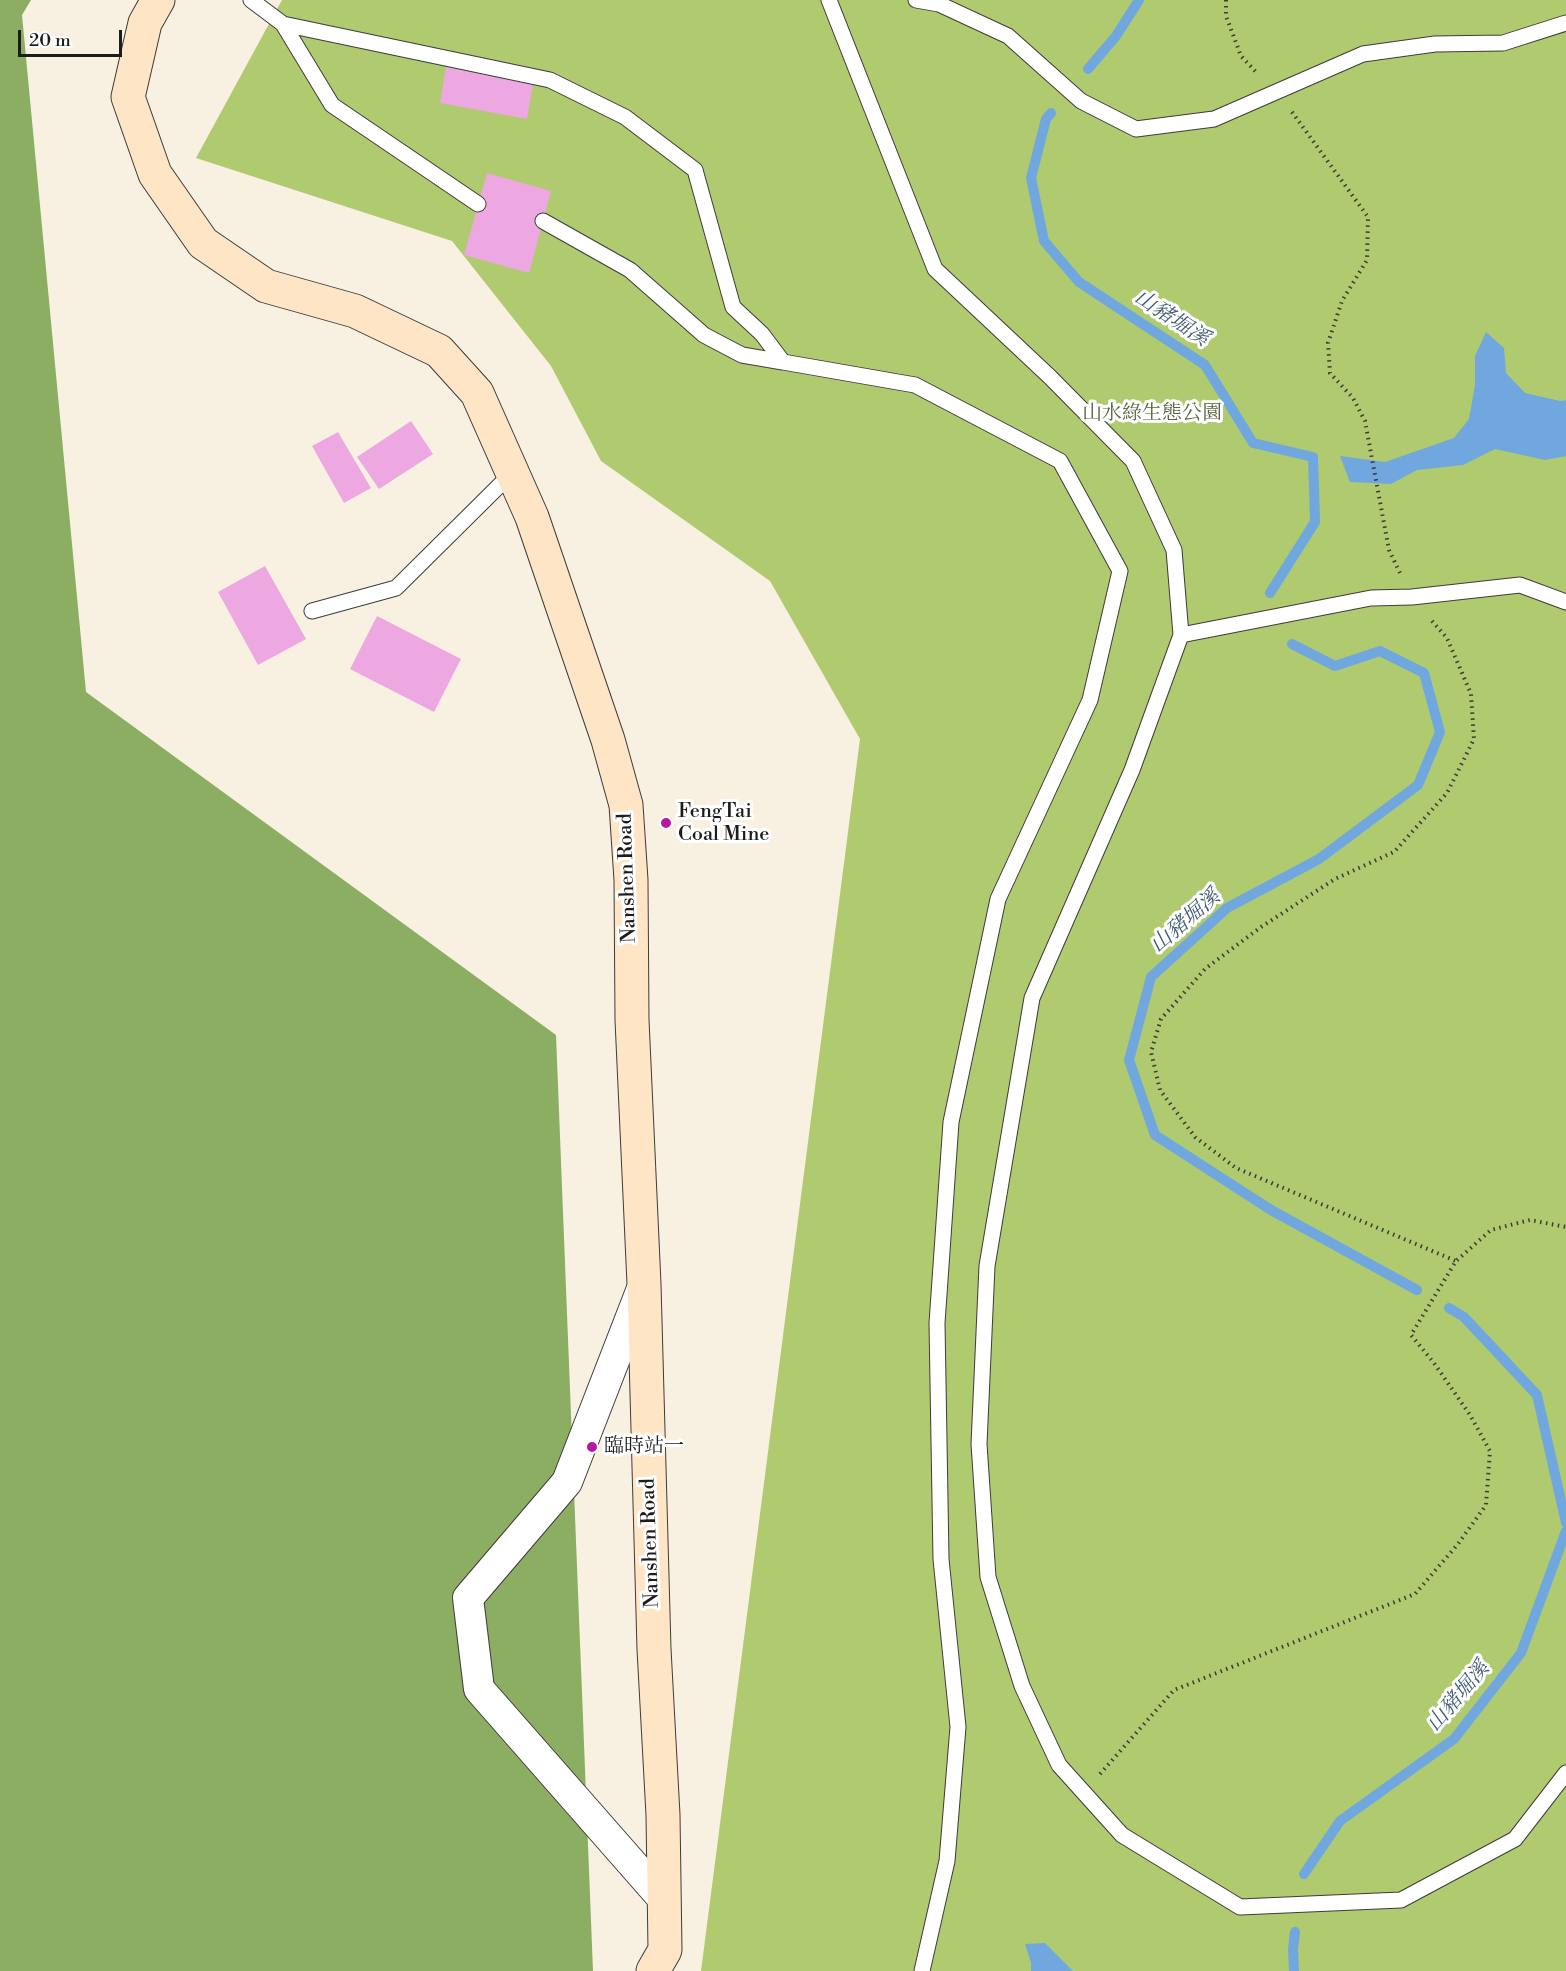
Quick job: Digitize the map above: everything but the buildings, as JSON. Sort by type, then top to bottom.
[{"type":"main road","name":"Nanshen Road","points":[[158,0],[145,23],[128,97],[155,174],[203,243],[266,286],[355,311],[439,351],[477,393],[534,525],[608,740],[626,805],[631,880],[632,1020],[644,1284],[654,1648],[665,1901],[665,1950],[653,1971]]},
{"type":"street","points":[[644,1284],[567,1482],[468,1598],[479,1689],[665,1901]]},
{"type":"lane","points":[[251,0],[283,24],[332,105],[478,204]]},
{"type":"lane","points":[[830,0],[934,269],[1050,377],[1133,461],[1174,550],[1181,635],[1132,770],[1032,998],[987,1266],[979,1444],[988,1577],[1022,1686],[1059,1765],[1122,1835],[1240,1906],[1401,1900],[1515,1839],[1566,1773]]},
{"type":"lane","points":[[916,0],[939,4],[1008,36],[1081,101],[1136,129],[1214,119],[1363,54],[1435,44],[1503,43],[1566,23]]},
{"type":"lane","points":[[283,24],[550,80],[625,117],[695,170],[733,307],[762,334],[783,362]]},
{"type":"lane","points":[[543,222],[630,270],[704,335],[742,355],[915,385],[1060,461],[1120,572],[1089,700],[998,899],[951,1122],[937,1323],[941,1559],[958,1727],[946,1861],[922,1971]]},
{"type":"lane","points":[[312,611],[396,588],[512,473]]},
{"type":"lane","points":[[1181,635],[1371,598],[1412,597],[1520,585],[1566,602]]},
{"type":"path","points":[[1226,0],[1226,16],[1241,56],[1304,127],[1368,218],[1367,260],[1342,301],[1328,343],[1330,373],[1353,398],[1365,421],[1389,550],[1412,597],[1447,638],[1471,694],[1474,739],[1447,793],[1394,852],[1335,879],[1261,927],[1205,969],[1161,1019],[1151,1052],[1160,1090],[1195,1137],[1236,1168],[1456,1261]]},
{"type":"path","points":[[1083,1792],[1174,1690],[1415,1594],[1458,1544],[1486,1505],[1490,1451],[1470,1415],[1434,1363],[1410,1335],[1456,1261],[1491,1230],[1530,1220],[1566,1227]]},
{"type":"green space","points":[[0,0],[31,0],[22,15],[86,692],[556,1035],[593,1971],[0,1971]]},
{"type":"green space","name":"山水綠生態公園","points":[[282,0],[1566,0],[1566,1971],[701,1971],[860,739],[770,581],[601,461],[551,366],[452,241],[196,158]]},
{"type":"water","points":[[1486,332],[1504,348],[1506,373],[1525,393],[1560,401],[1566,400],[1566,456],[1545,460],[1495,449],[1463,465],[1417,470],[1391,484],[1350,482],[1340,456],[1385,462],[1454,438],[1469,419],[1475,385],[1475,356]]},
{"type":"water","points":[[1045,1943],[1073,1971],[1031,1971],[1025,1944]]},
{"type":"waterway","name":"山豬堀溪","points":[[1088,69],[1116,36],[1139,0]]},
{"type":"waterway","name":"山豬堀溪","points":[[1051,113],[1046,119],[1031,178],[1044,241],[1079,282],[1205,365],[1253,443],[1313,457],[1315,522],[1270,593]]},
{"type":"waterway","name":"山豬堀溪","points":[[1292,644],[1335,666],[1380,651],[1424,673],[1440,732],[1418,785],[1319,859],[1227,908],[1151,977],[1129,1060],[1155,1135],[1271,1210],[1417,1290]]},
{"type":"waterway","name":"山豬堀溪","points":[[1449,1308],[1464,1317],[1537,1395],[1566,1523]]},
{"type":"waterway","name":"山豬堀溪","points":[[1304,1874],[1340,1821],[1454,1739],[1521,1653],[1566,1531]]},
{"type":"waterway","name":"山豬堀溪","points":[[1294,1971],[1295,1932]]},
{"type":"place","name":"FengTai Coal Mine","points":[[666,823]]},
{"type":"place","name":"臨時站一","points":[[592,1447]]}]
